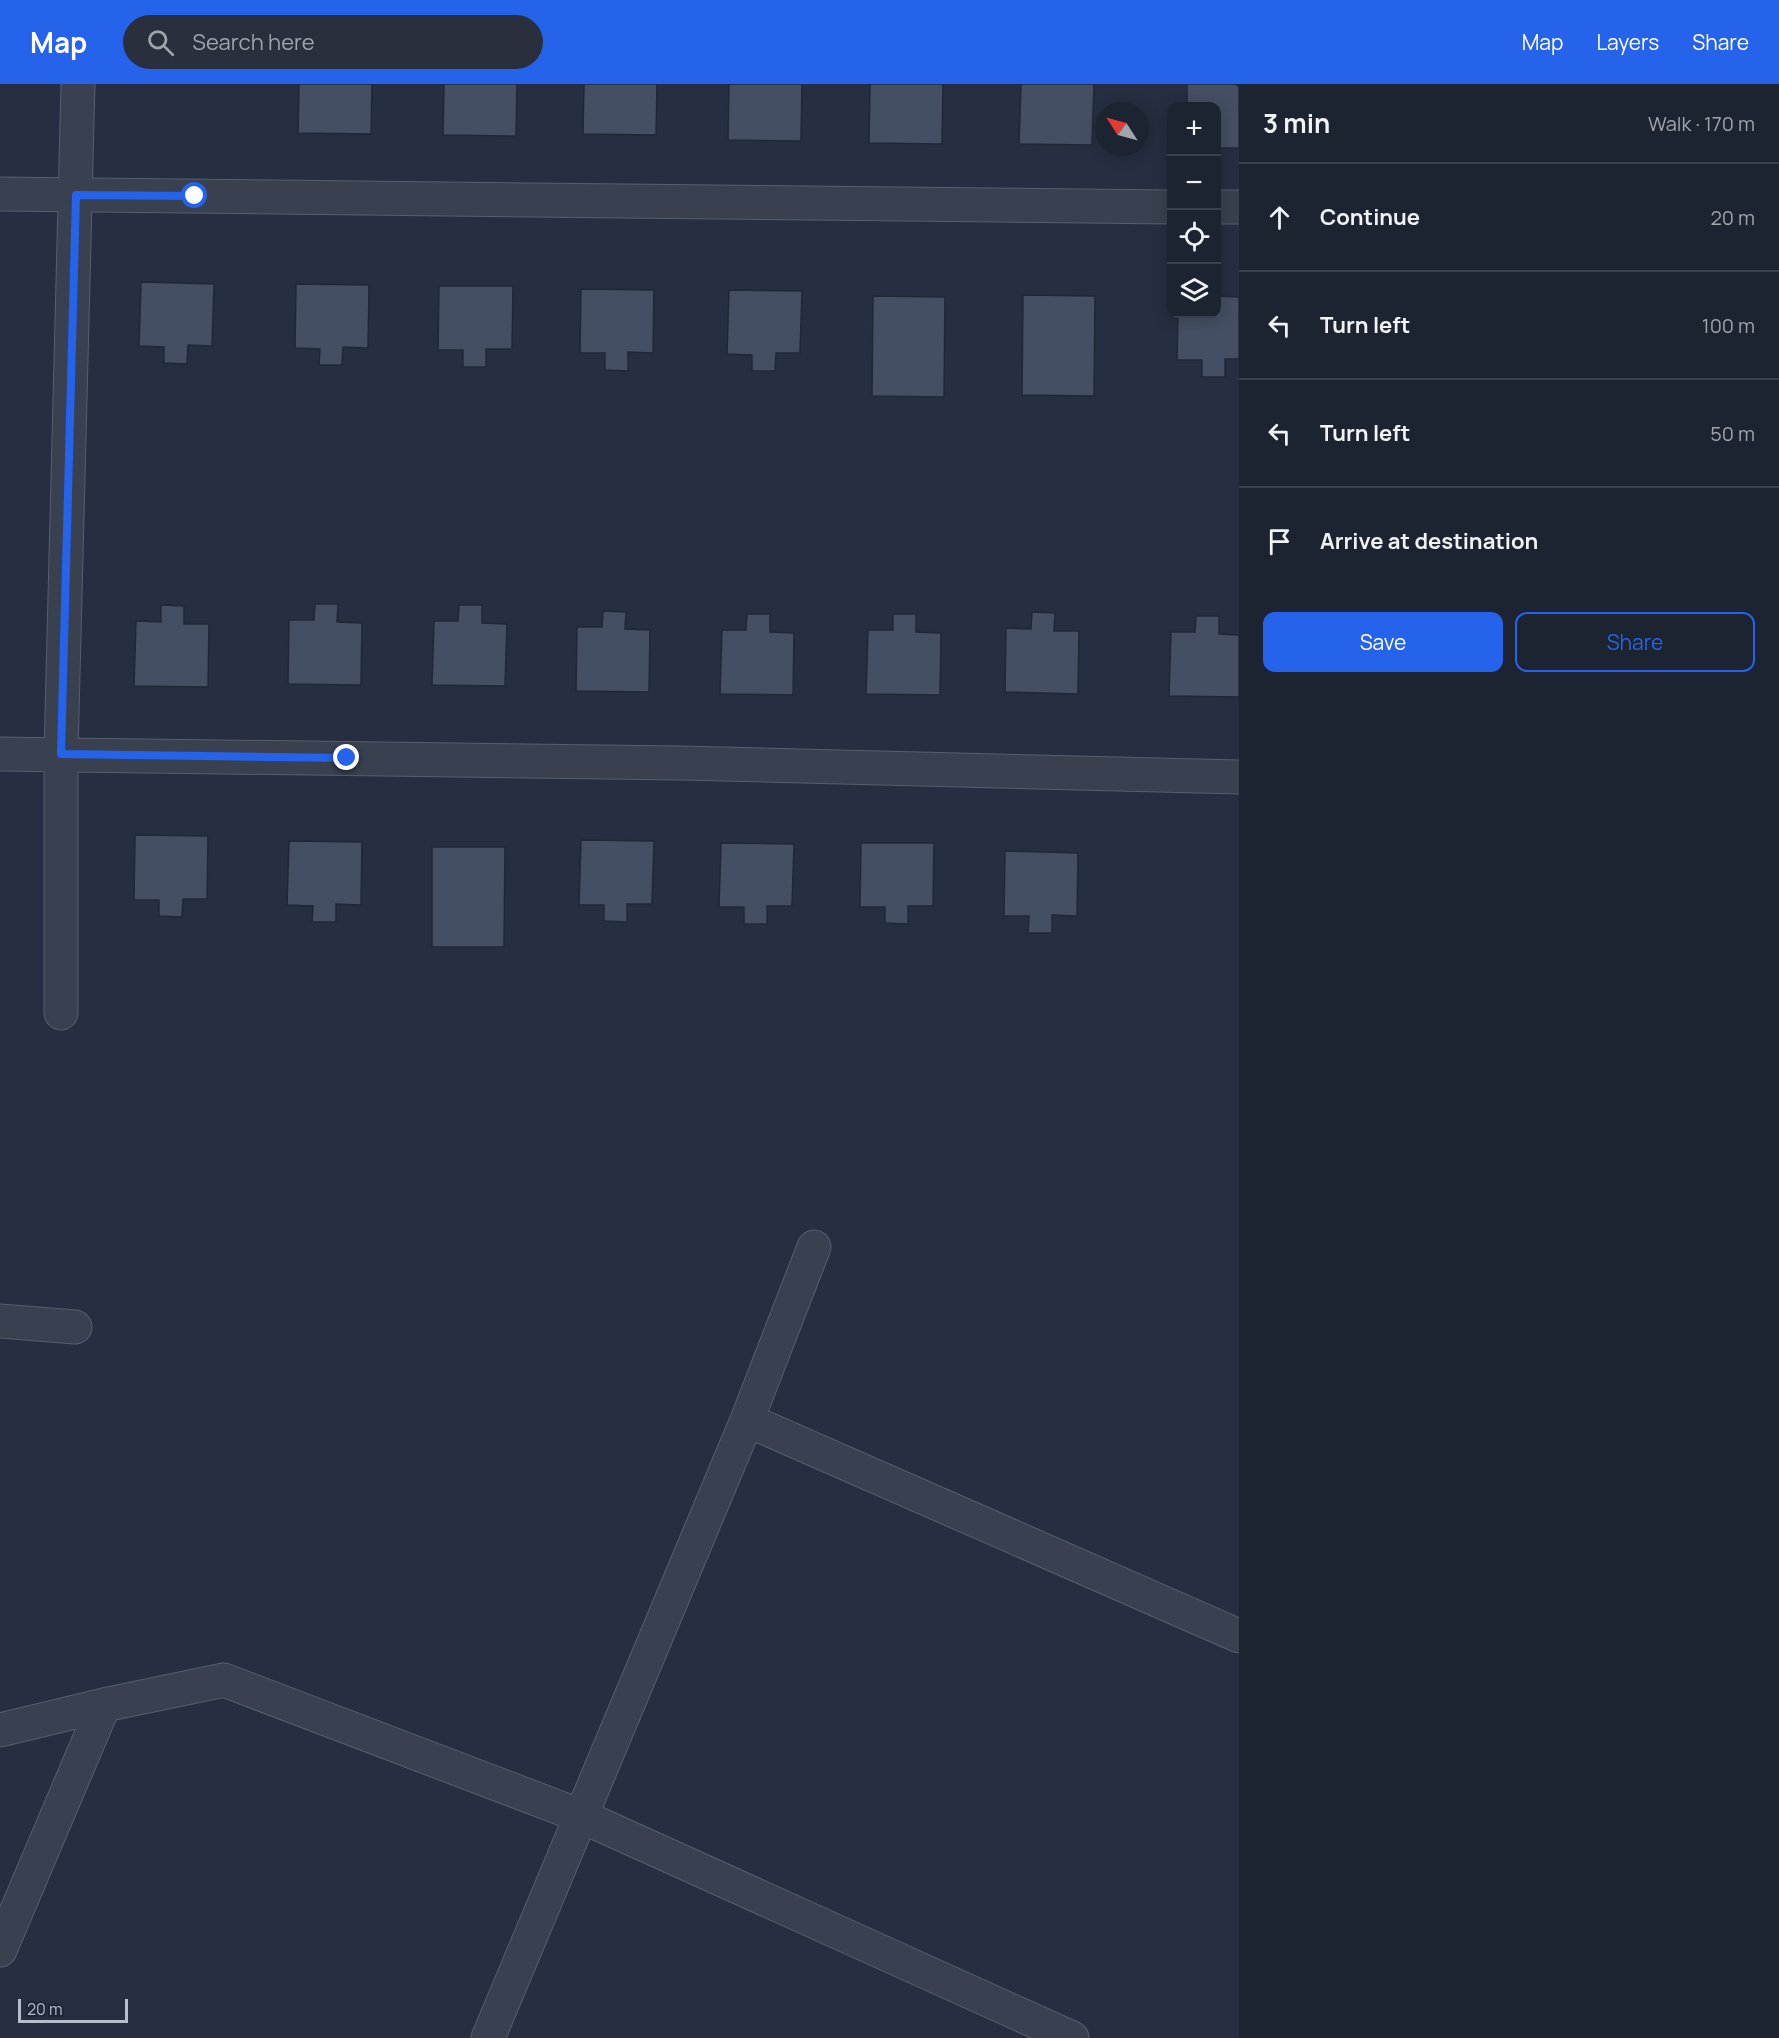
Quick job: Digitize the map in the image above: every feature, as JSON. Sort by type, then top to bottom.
[{"type":"street","points":[[61,1013],[61,754],[78,84]]},
{"type":"street","points":[[0,194],[1167,207]]},
{"type":"street","points":[[1221,207],[1239,207]]},
{"type":"street","points":[[0,754],[681,763],[1239,777]]},
{"type":"street","points":[[488,2038],[747,1420],[814,1247]]},
{"type":"street","points":[[0,1321],[75,1327]]},
{"type":"street","points":[[747,1420],[1239,1636]]},
{"type":"street","points":[[0,1730],[104,1705],[225,1680],[581,1816],[1072,2038]]},
{"type":"street","points":[[0,1950],[104,1705]]},
{"type":"building","points":[[299,84],[372,84],[371,134],[298,133]]},
{"type":"building","points":[[444,84],[517,84],[516,136],[443,135]]},
{"type":"building","points":[[584,84],[657,84],[656,135],[583,134]]},
{"type":"building","points":[[729,84],[802,84],[801,141],[728,140]]},
{"type":"building","points":[[870,84],[943,84],[942,144],[869,143]]},
{"type":"building","points":[[1021,84],[1094,84],[1092,145],[1019,144]]},
{"type":"building","points":[[1187,84],[1235,84],[1239,86],[1239,148],[1221,148],[1221,102],[1187,102]]},
{"type":"building","points":[[141,282],[214,284],[212,346],[188,345],[187,364],[164,363],[164,347],[139,346]]},
{"type":"building","points":[[296,284],[369,285],[368,348],[343,347],[342,365],[319,365],[320,349],[295,348]]},
{"type":"building","points":[[439,286],[513,286],[512,349],[486,349],[486,367],[463,367],[463,350],[438,350]]},
{"type":"building","points":[[581,289],[654,290],[653,353],[628,352],[628,371],[605,370],[605,353],[580,353]]},
{"type":"building","points":[[729,290],[802,291],[800,353],[776,353],[775,371],[752,371],[752,355],[727,354]]},
{"type":"building","points":[[1023,295],[1095,296],[1094,396],[1022,395]]},
{"type":"building","points":[[873,296],[945,297],[944,397],[872,396]]},
{"type":"building","points":[[1221,296],[1239,297],[1239,359],[1225,359],[1225,377],[1202,377],[1202,360],[1177,360],[1178,318],[1221,318]]},
{"type":"building","points":[[315,604],[338,604],[337,622],[362,623],[361,685],[288,684],[289,620],[314,620]]},
{"type":"building","points":[[161,605],[184,606],[184,624],[209,624],[208,687],[134,686],[136,621],[161,622]]},
{"type":"building","points":[[459,605],[482,605],[482,623],[507,624],[505,686],[432,685],[434,621],[458,621]]},
{"type":"building","points":[[603,611],[626,612],[625,629],[650,630],[649,692],[576,691],[577,627],[602,627]]},
{"type":"building","points":[[1032,612],[1055,613],[1054,631],[1079,631],[1078,694],[1005,692],[1006,628],[1031,629]]},
{"type":"building","points":[[747,614],[770,614],[770,632],[794,633],[793,695],[720,694],[722,630],[746,630]]},
{"type":"building","points":[[893,614],[916,614],[916,632],[941,633],[940,695],[866,694],[868,630],[893,630]]},
{"type":"building","points":[[1196,616],[1219,616],[1219,634],[1239,635],[1239,697],[1169,696],[1171,632],[1195,632]]},
{"type":"building","points":[[135,835],[208,836],[207,899],[183,899],[182,917],[159,916],[159,900],[134,900]]},
{"type":"building","points":[[581,840],[654,841],[652,904],[627,904],[627,922],[604,921],[604,905],[579,905]]},
{"type":"building","points":[[289,841],[362,842],[361,905],[336,904],[336,922],[312,922],[313,906],[287,905]]},
{"type":"building","points":[[721,843],[794,844],[792,906],[767,906],[767,924],[744,924],[744,907],[719,907]]},
{"type":"building","points":[[861,843],[934,843],[933,906],[908,906],[908,924],[885,923],[885,907],[860,907]]},
{"type":"building","points":[[432,847],[505,847],[504,947],[432,947]]},
{"type":"building","points":[[1005,851],[1078,853],[1077,916],[1052,915],[1052,933],[1028,933],[1029,916],[1004,916]]},
{"type":"route","points":[[195,196],[76,195],[61,754],[347,758]]}]
